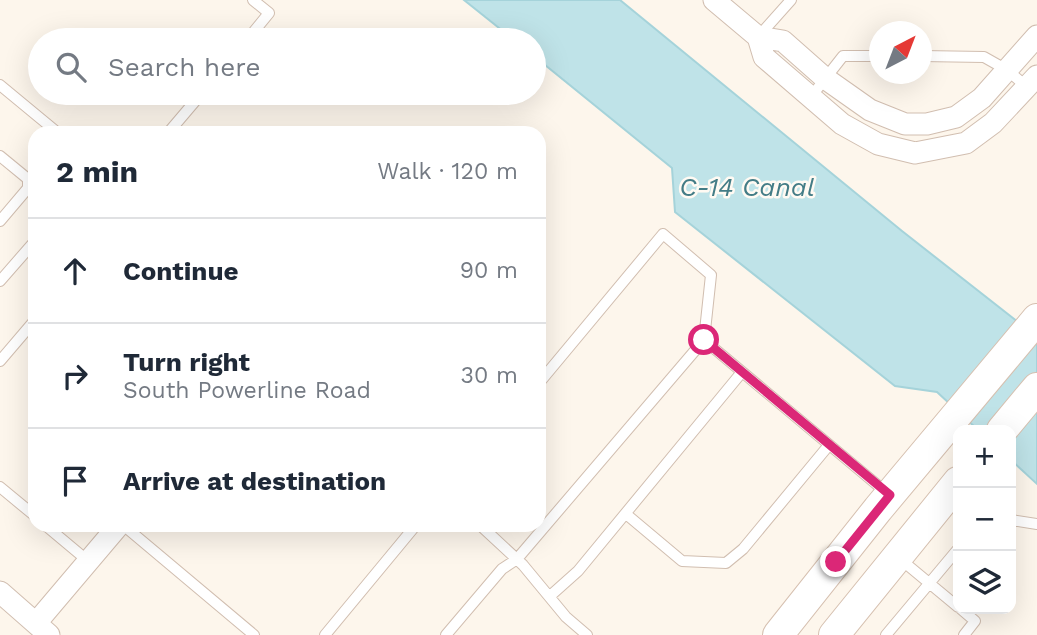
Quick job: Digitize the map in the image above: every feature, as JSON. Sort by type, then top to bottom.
[{"type":"main road","points":[[778,635],[890,495],[1037,319]]},
{"type":"main road","points":[[1006,425],[1037,388]]},
{"type":"main road","points":[[834,635],[897,557],[953,494]]},
{"type":"street","points":[[718,1],[758,37],[764,57],[810,99],[842,124],[878,144],[915,153],[966,143],[993,123],[1032,81]]},
{"type":"street","points":[[758,37],[783,41],[826,79],[870,110],[905,124],[927,124],[956,117],[982,98],[1037,36]]},
{"type":"street","points":[[0,592],[43,629],[88,561],[115,532]]},
{"type":"lane","points":[[253,0],[269,13],[257,28]]},
{"type":"lane","points":[[758,37],[791,0]]},
{"type":"lane","points":[[810,99],[843,56],[869,56]]},
{"type":"lane","points":[[932,56],[984,57],[1032,81]]},
{"type":"lane","points":[[0,85],[50,126]]},
{"type":"lane","points":[[174,126],[192,105]]},
{"type":"lane","points":[[0,156],[28,179],[28,188],[1,216]]},
{"type":"lane","points":[[546,375],[663,234],[711,275],[704,340],[546,525]]},
{"type":"lane","points":[[0,281],[28,249]]},
{"type":"lane","points":[[0,361],[28,328]]},
{"type":"lane","points":[[704,340],[890,495]]},
{"type":"lane","points":[[550,596],[578,571],[742,372]]},
{"type":"lane","points":[[626,514],[682,561],[726,563],[743,549],[829,445]]},
{"type":"lane","points":[[0,487],[28,510]]},
{"type":"lane","points":[[1016,521],[1037,524]]},
{"type":"lane","points":[[54,532],[88,561]]},
{"type":"lane","points":[[129,532],[254,635]]},
{"type":"lane","points":[[325,635],[410,532]]},
{"type":"lane","points":[[488,532],[517,559],[566,617],[585,634]]},
{"type":"lane","points":[[446,635],[502,569],[517,559],[540,532]]},
{"type":"lane","points":[[886,635],[956,551]]},
{"type":"lane","points":[[897,557],[953,602]]},
{"type":"lane","points":[[964,635],[975,621],[967,614]]},
{"type":"water","name":"C-14 Canal","points":[[464,0],[620,0],[902,231],[1037,337],[1037,484],[1016,465],[1016,425],[973,425],[937,392],[895,386],[675,212],[672,168],[546,66],[546,28],[499,28]]},
{"type":"route","points":[[704,340],[890,495],[836,562]]}]
